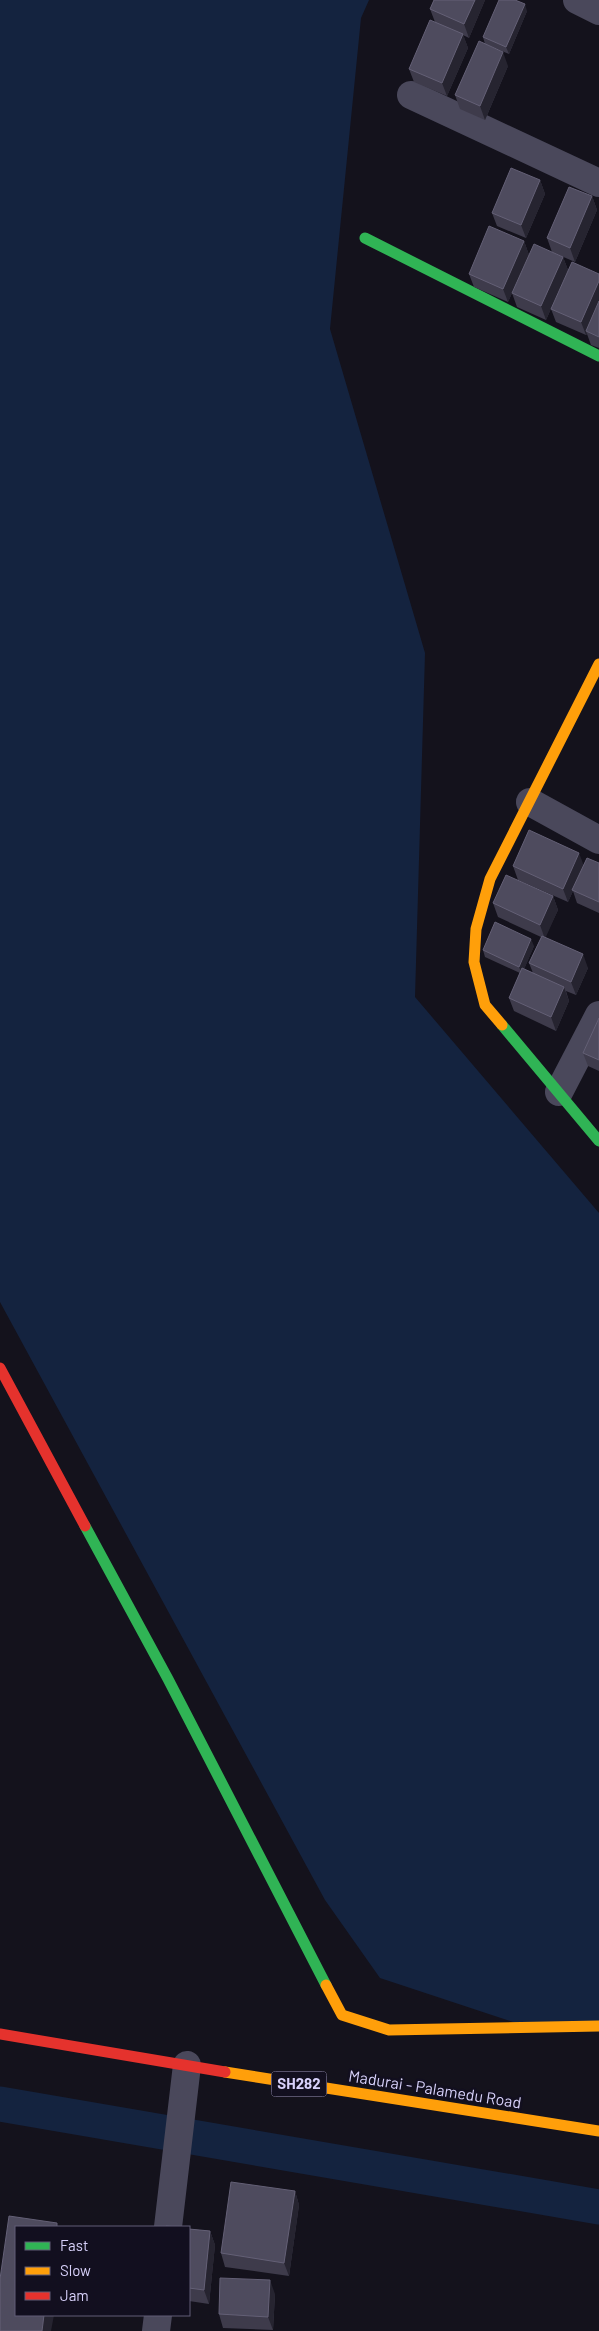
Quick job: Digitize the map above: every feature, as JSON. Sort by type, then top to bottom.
[{"type":"street","points":[[577,0],[599,11]]},
{"type":"street","points":[[411,95],[599,184]]},
{"type":"street","points":[[365,238],[599,356]]},
{"type":"street","points":[[599,664],[490,879],[476,929],[474,962],[485,1005],[599,1141]]},
{"type":"street","points":[[530,802],[599,840]]},
{"type":"street","points":[[559,1092],[599,1015]]},
{"type":"street","points":[[0,1368],[168,1679],[342,2015],[389,2030],[599,2026]]},
{"type":"street","name":"Madurai - Palamedu Road","points":[[0,2034],[187,2066],[599,2130]]},
{"type":"street","points":[[170,2216],[187,2066]]},
{"type":"street","points":[[156,2331],[158,2316]]},
{"type":"water","points":[[0,0],[369,0],[361,18],[330,329],[425,653],[415,997],[599,1213],[599,2025],[522,2025],[380,1978],[325,1900],[0,1302]]},
{"type":"building","points":[[434,0],[475,0],[464,24],[430,9]]},
{"type":"building","points":[[499,0],[515,0],[525,4],[506,47],[483,37]]},
{"type":"building","points":[[430,20],[463,34],[442,83],[409,69]]},
{"type":"building","points":[[479,41],[503,52],[480,106],[455,95]]},
{"type":"building","points":[[511,168],[540,180],[521,225],[492,213]]},
{"type":"building","points":[[569,187],[592,196],[570,248],[547,238]]},
{"type":"building","points":[[489,226],[524,241],[503,289],[469,274]]},
{"type":"building","points":[[534,244],[563,257],[541,306],[512,293]]},
{"type":"building","points":[[572,262],[599,274],[599,281],[581,322],[551,309]]},
{"type":"building","points":[[599,301],[599,337],[586,331]]},
{"type":"building","points":[[529,830],[579,853],[563,889],[513,866]]},
{"type":"building","points":[[587,858],[599,863],[599,902],[572,890]]},
{"type":"building","points":[[506,875],[553,896],[540,925],[493,903]]},
{"type":"building","points":[[495,922],[531,939],[519,967],[483,950]]},
{"type":"building","points":[[542,936],[583,954],[571,982],[529,963]]},
{"type":"building","points":[[522,968],[564,987],[551,1017],[509,998]]},
{"type":"building","points":[[599,1018],[599,1060],[583,1053]]},
{"type":"building","points":[[231,2182],[295,2191],[284,2263],[221,2253]]},
{"type":"building","points":[[9,2216],[57,2223],[57,2226],[15,2226],[15,2316],[44,2316],[42,2331],[0,2331],[0,2279]]},
{"type":"building","points":[[190,2229],[210,2231],[204,2290],[190,2288]]},
{"type":"building","points":[[220,2278],[270,2280],[268,2317],[219,2314]]},
{"type":"waterway","points":[[0,2104],[599,2207]]},
{"type":"traffic: fast","points":[[365,238],[599,356]]},
{"type":"traffic: fast","points":[[502,1025],[599,1141]]},
{"type":"traffic: fast","points":[[85,1526],[168,1679],[326,1985]]},
{"type":"traffic: slow","points":[[502,1025],[485,1005],[474,962],[476,929],[490,879],[599,664]]},
{"type":"traffic: slow","points":[[326,1985],[342,2015],[389,2030],[599,2026]]},
{"type":"traffic: slow","points":[[225,2072],[599,2131]]},
{"type":"traffic: jam","points":[[0,1368],[85,1526]]},
{"type":"traffic: jam","points":[[0,2034],[225,2072]]}]
